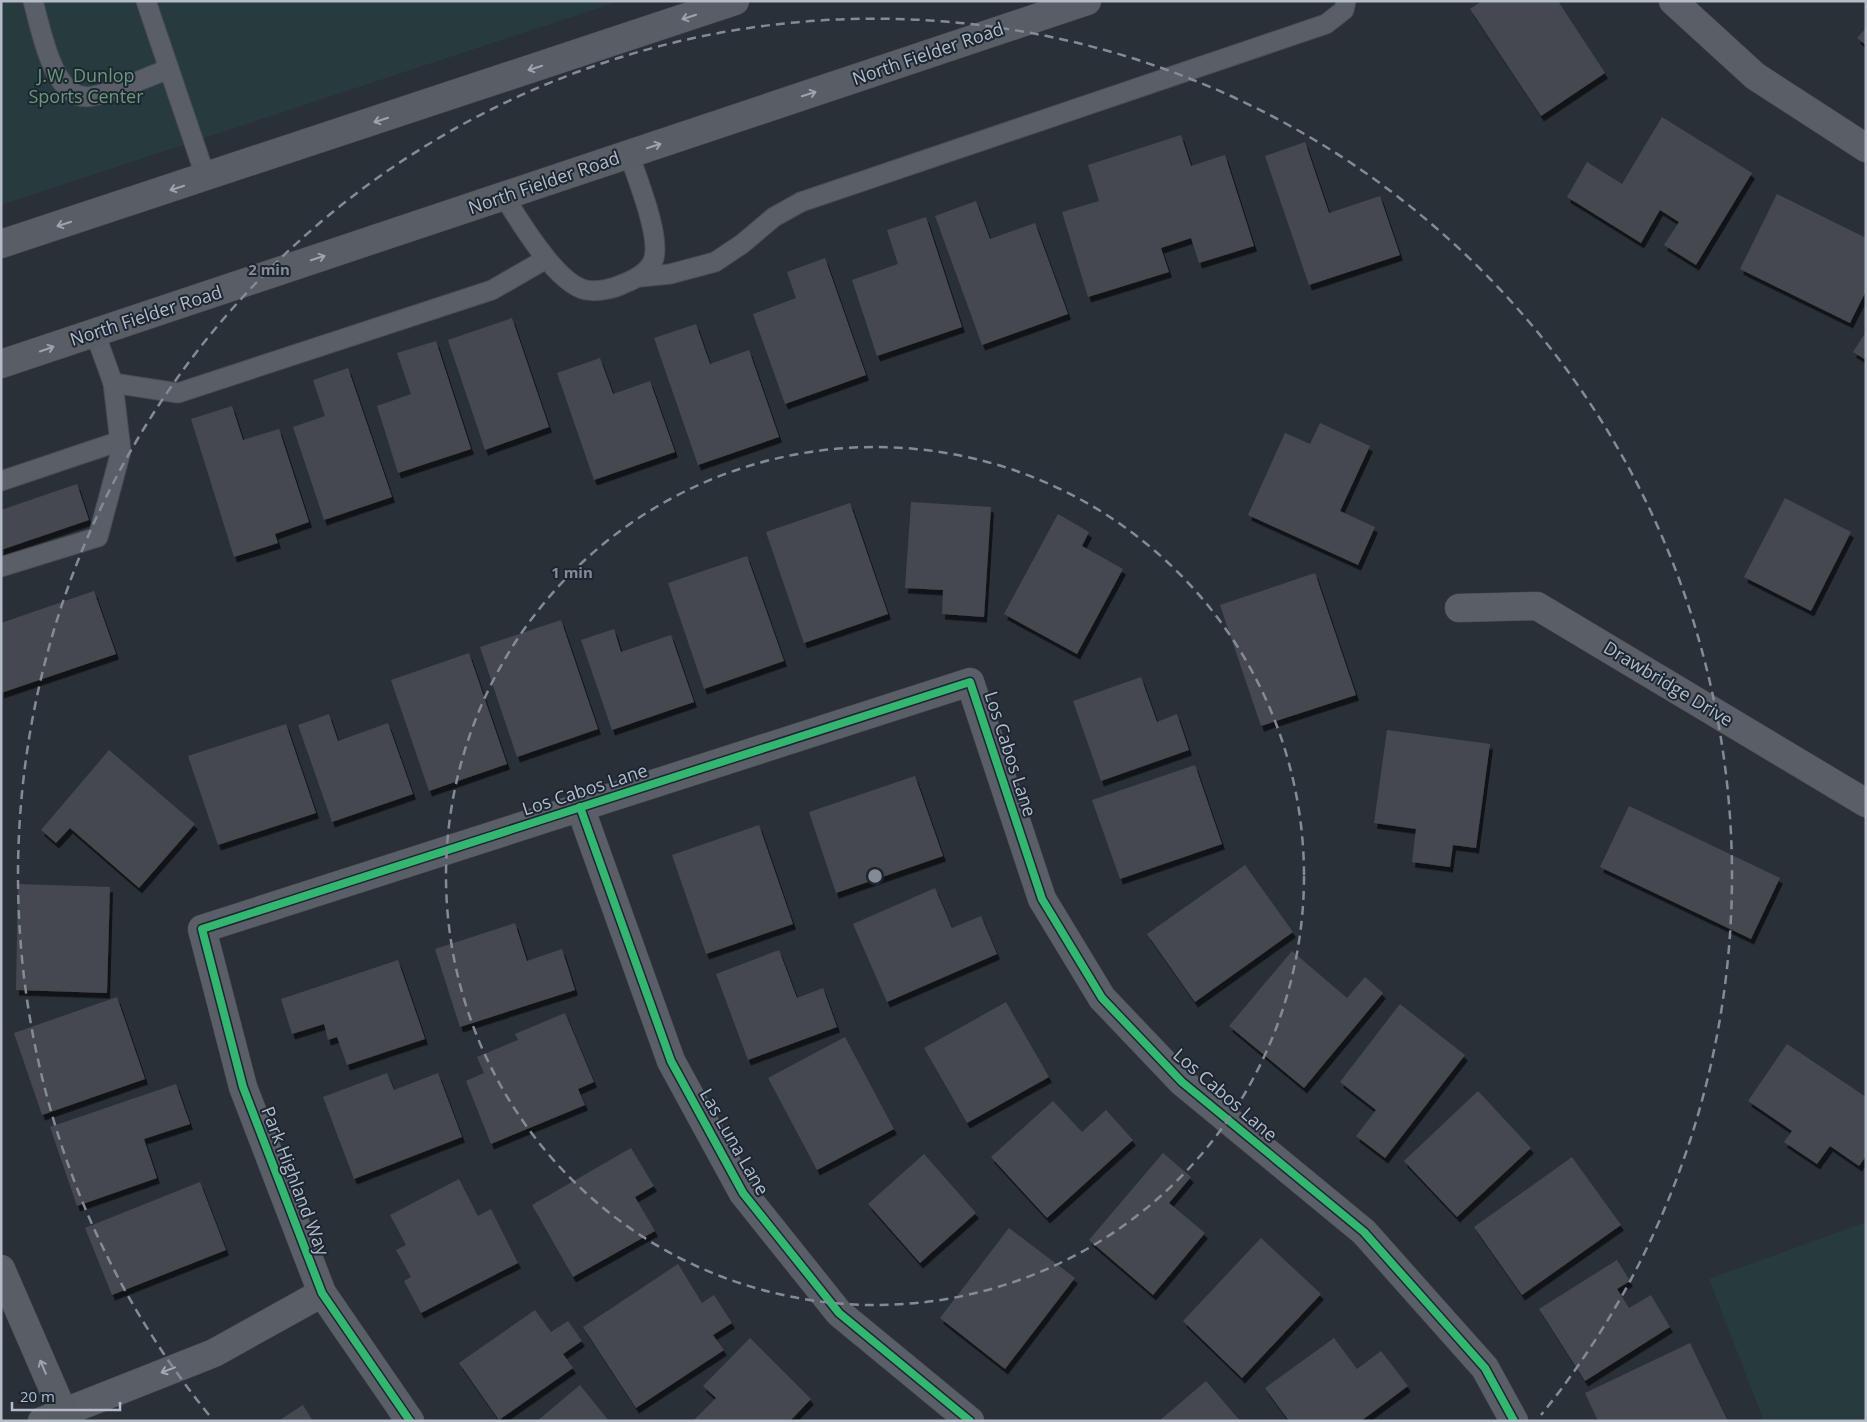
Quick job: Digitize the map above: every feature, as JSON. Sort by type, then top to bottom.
[{"type":"main road","points":[[1,244],[206,178],[735,1]]},
{"type":"main road","name":"North Fielder Road","points":[[1,364],[1087,1]]},
{"type":"main road","points":[[1,1269],[57,1418]]},
{"type":"street","points":[[1673,1],[1754,76],[1866,148]]},
{"type":"street","name":"Drawbridge Drive","points":[[1459,608],[1537,606],[1866,803]]},
{"type":"street","name":"Los Cabos Lane","points":[[202,929],[970,682],[1042,899],[1102,998],[1182,1082],[1364,1232],[1484,1368],[1514,1421]]},
{"type":"street","name":"Las Luna Lane","points":[[580,807],[671,1061],[743,1194],[839,1313],[970,1421]]},
{"type":"street","name":"Park Highland Way","points":[[202,929],[243,1087],[322,1293],[410,1421]]},
{"type":"street","points":[[57,1418],[214,1353],[322,1293]]},
{"type":"lane","points":[[33,1],[58,78],[74,94],[91,97],[169,70]]},
{"type":"lane","points":[[146,1],[206,178]]},
{"type":"lane","points":[[504,196],[546,259],[568,280],[586,290],[614,288],[641,277],[670,274],[715,262],[742,244],[774,217],[800,202],[1326,24],[1344,10],[1346,1]]},
{"type":"lane","points":[[629,154],[654,234],[654,258],[641,277]]},
{"type":"lane","points":[[113,383],[178,393],[492,290],[546,259]]},
{"type":"lane","points":[[1,567],[98,537],[120,451],[120,441],[113,383],[95,333]]},
{"type":"lane","points":[[1,481],[120,441]]},
{"type":"green space","name":"J.W. Dunlop Sports Center","points":[[1,1],[620,1],[1,205]]},
{"type":"green space","points":[[1866,1222],[1866,1421],[1764,1421],[1709,1279]]},
{"type":"building","points":[[1482,1],[1558,1],[1605,73],[1541,116],[1470,9]]},
{"type":"building","points":[[1866,28],[1866,45],[1857,38]]},
{"type":"building","points":[[1662,117],[1752,173],[1696,265],[1664,245],[1679,222],[1660,210],[1641,243],[1567,197],[1587,162],[1622,184]]},
{"type":"building","points":[[1181,135],[1191,166],[1225,155],[1254,246],[1199,263],[1191,238],[1161,248],[1169,272],[1088,297],[1062,212],[1099,201],[1088,165]]},
{"type":"building","points":[[1305,142],[1329,213],[1380,196],[1400,255],[1309,285],[1265,156]]},
{"type":"building","points":[[1777,194],[1866,238],[1866,291],[1850,323],[1740,269]]},
{"type":"building","points":[[976,201],[990,239],[1035,223],[1068,314],[982,345],[935,216]]},
{"type":"building","points":[[926,217],[962,327],[877,356],[852,280],[898,264],[887,230]]},
{"type":"building","points":[[825,258],[866,375],[785,404],[753,314],[796,298],[787,272]]},
{"type":"building","points":[[512,318],[549,427],[485,450],[448,340]]},
{"type":"building","points":[[696,324],[710,364],[749,350],[779,437],[698,465],[654,338]]},
{"type":"building","points":[[1866,332],[1866,360],[1853,352]]},
{"type":"building","points":[[436,341],[471,449],[398,473],[377,406],[411,394],[397,353]]},
{"type":"building","points":[[600,358],[613,394],[650,381],[675,452],[594,480],[557,373]]},
{"type":"building","points":[[348,368],[392,497],[324,520],[293,427],[325,416],[313,380]]},
{"type":"building","points":[[232,406],[243,440],[279,429],[309,522],[275,534],[278,543],[234,557],[191,419]]},
{"type":"building","points":[[1320,423],[1370,446],[1340,511],[1375,527],[1358,565],[1248,515],[1285,433],[1310,444]]},
{"type":"building","points":[[77,484],[89,520],[1,550],[1,510]]},
{"type":"building","points":[[1785,498],[1851,532],[1811,611],[1744,577]]},
{"type":"building","points":[[911,502],[991,507],[984,617],[942,614],[943,590],[905,588]]},
{"type":"building","points":[[850,503],[888,614],[804,643],[766,532]]},
{"type":"building","points":[[1058,514],[1089,532],[1082,546],[1123,569],[1077,654],[1004,614]]},
{"type":"building","points":[[747,556],[784,661],[704,689],[668,583]]},
{"type":"building","points":[[1315,573],[1356,695],[1261,726],[1220,605]]},
{"type":"building","points":[[94,591],[116,654],[1,693],[1,623]]},
{"type":"building","points":[[561,620],[598,729],[517,757],[480,647]]},
{"type":"building","points":[[614,629],[621,652],[671,635],[694,702],[612,730],[581,640]]},
{"type":"building","points":[[469,653],[507,764],[429,791],[391,680]]},
{"type":"building","points":[[1141,677],[1157,722],[1177,714],[1189,750],[1101,781],[1073,701]]},
{"type":"building","points":[[329,714],[338,741],[388,723],[413,794],[332,822],[298,725]]},
{"type":"building","points":[[286,724],[316,813],[218,845],[188,756]]},
{"type":"building","points":[[1387,730],[1490,744],[1476,848],[1453,845],[1450,867],[1412,862],[1416,829],[1374,823]]},
{"type":"building","points":[[109,750],[195,824],[139,888],[70,828],[56,843],[41,830]]},
{"type":"building","points":[[1195,765],[1222,844],[1120,879],[1092,800]]},
{"type":"building","points":[[915,776],[943,856],[836,893],[809,812]]},
{"type":"building","points":[[1629,806],[1780,878],[1751,939],[1600,867]]},
{"type":"building","points":[[759,825],[793,924],[706,954],[672,855]]},
{"type":"building","points":[[1245,865],[1293,932],[1195,1002],[1147,934]]},
{"type":"building","points":[[18,884],[110,887],[107,993],[16,990]]},
{"type":"building","points":[[935,888],[952,928],[981,916],[997,954],[887,1002],[853,924]]},
{"type":"building","points":[[515,923],[527,961],[562,949],[575,990],[460,1027],[435,949]]},
{"type":"building","points":[[779,950],[797,998],[823,988],[837,1027],[748,1060],[716,974]]},
{"type":"building","points":[[1292,951],[1347,998],[1365,977],[1383,993],[1304,1088],[1229,1026]]},
{"type":"building","points":[[398,960],[425,1039],[347,1065],[337,1037],[328,1040],[324,1024],[292,1034],[281,999]]},
{"type":"building","points":[[117,997],[145,1079],[42,1115],[14,1033]]},
{"type":"building","points":[[1006,1002],[1049,1077],[967,1123],[924,1048]]},
{"type":"building","points":[[1400,1004],[1465,1055],[1385,1158],[1356,1136],[1376,1110],[1340,1082]]},
{"type":"building","points":[[565,1013],[594,1082],[578,1089],[585,1105],[491,1144],[466,1081],[484,1073],[477,1057],[518,1040],[515,1034]]},
{"type":"building","points":[[845,1037],[894,1129],[817,1170],[768,1078]]},
{"type":"building","points":[[1787,1044],[1866,1097],[1866,1156],[1859,1166],[1830,1146],[1817,1164],[1784,1142],[1792,1131],[1748,1101]]},
{"type":"building","points":[[387,1073],[394,1090],[438,1073],[462,1137],[354,1179],[323,1097]]},
{"type":"building","points":[[176,1084],[190,1124],[144,1139],[157,1178],[77,1206],[50,1127]]},
{"type":"building","points":[[1478,1091],[1531,1148],[1457,1217],[1404,1161]]},
{"type":"building","points":[[1053,1101],[1082,1132],[1106,1110],[1133,1140],[1047,1218],[991,1157]]},
{"type":"building","points":[[631,1148],[654,1186],[635,1197],[655,1231],[573,1277],[532,1205]]},
{"type":"building","points":[[1163,1153],[1191,1177],[1169,1203],[1205,1233],[1153,1295],[1089,1240]]},
{"type":"building","points":[[924,1154],[976,1213],[920,1263],[868,1204]]},
{"type":"building","points":[[1572,1157],[1621,1225],[1522,1295],[1474,1227]]},
{"type":"building","points":[[459,1179],[478,1216],[491,1209],[518,1263],[421,1313],[404,1281],[411,1277],[396,1250],[406,1245],[390,1215]]},
{"type":"building","points":[[200,1182],[226,1250],[112,1295],[85,1228]]},
{"type":"building","points":[[1009,1228],[1075,1278],[1005,1369],[940,1318]]},
{"type":"building","points":[[1261,1238],[1321,1294],[1242,1378],[1183,1321]]},
{"type":"building","points":[[1617,1260],[1630,1281],[1617,1289],[1629,1308],[1651,1295],[1670,1327],[1585,1381],[1539,1309]]},
{"type":"building","points":[[678,1264],[702,1303],[714,1295],[732,1323],[713,1335],[724,1350],[636,1408],[583,1327]]},
{"type":"building","points":[[535,1310],[551,1332],[568,1321],[582,1341],[563,1354],[573,1368],[499,1420],[459,1363]]},
{"type":"building","points":[[750,1338],[811,1399],[790,1421],[693,1421],[716,1398],[703,1386]]},
{"type":"building","points":[[1334,1338],[1357,1369],[1381,1351],[1408,1386],[1361,1421],[1289,1421],[1265,1388]]},
{"type":"building","points":[[1690,1343],[1728,1421],[1598,1421],[1585,1393]]},
{"type":"building","points":[[1206,1381],[1240,1421],[1159,1421]]},
{"type":"building","points":[[580,1385],[609,1421],[537,1421]]},
{"type":"building","points":[[303,1405],[313,1421],[278,1421]]},
{"type":"cycle path","points":[[410,1421],[322,1293],[243,1087],[202,929],[970,682],[1042,899],[1102,998],[1182,1082],[1364,1232],[1485,1368],[1514,1421]]},
{"type":"cycle path","points":[[580,807],[671,1061],[743,1193],[839,1313],[970,1421]]}]
